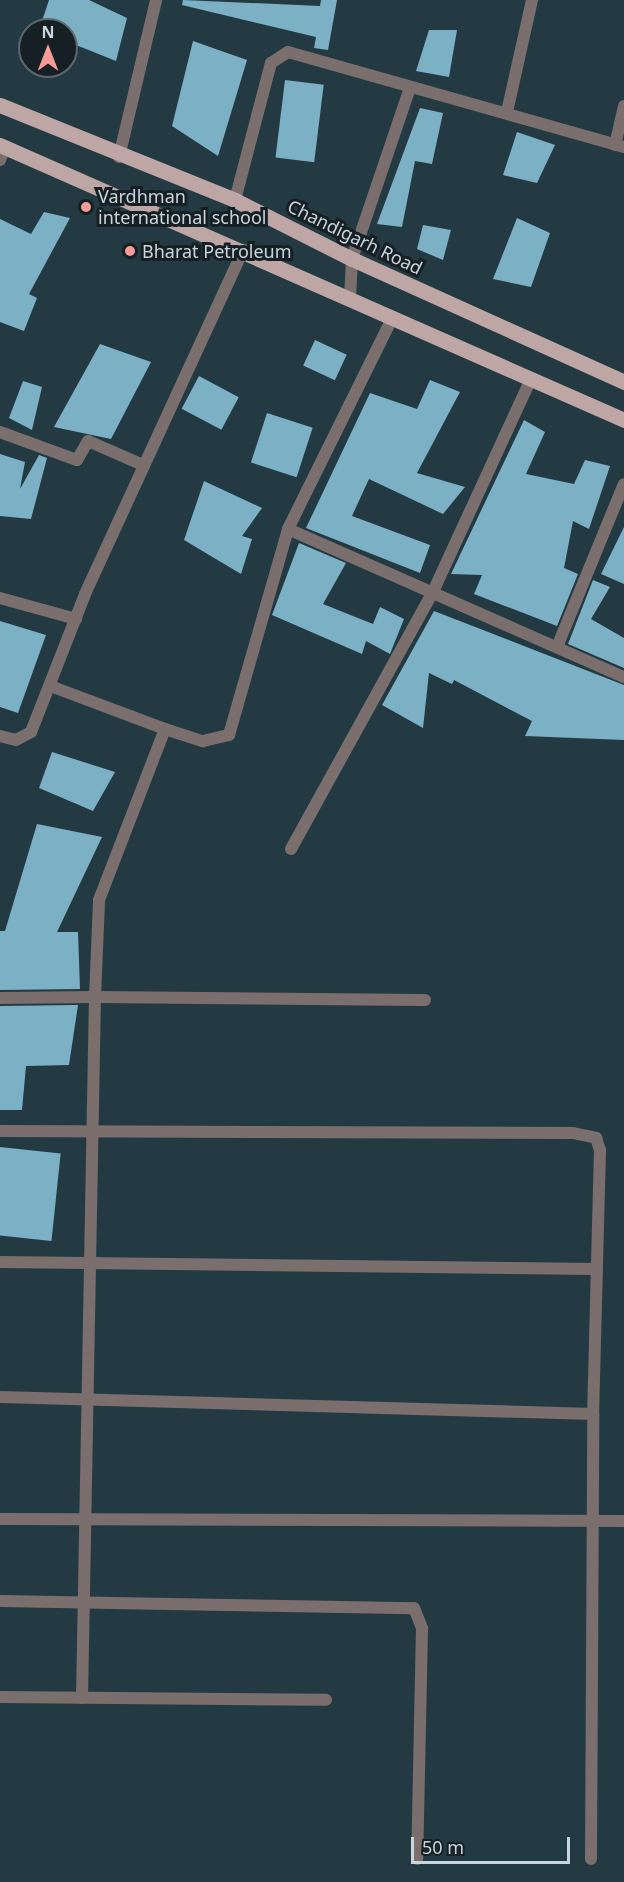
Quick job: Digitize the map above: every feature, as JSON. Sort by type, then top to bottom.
[{"type":"main road","name":"Chandigarh Road","points":[[0,105],[119,157],[235,200],[352,259],[624,382]]},
{"type":"main road","points":[[2,151],[243,250],[530,381],[624,420]]},
{"type":"street","points":[[119,157],[156,0]]},
{"type":"street","points":[[507,112],[532,0]]},
{"type":"street","points":[[235,200],[271,63],[281,53],[312,55],[410,88],[507,112],[619,146],[624,106]]},
{"type":"street","points":[[350,298],[352,259],[410,88]]},
{"type":"street","points":[[0,736],[16,740],[31,732],[53,687],[76,619],[143,465],[243,250]]},
{"type":"street","points":[[53,687],[203,741],[229,735],[288,529],[392,319]]},
{"type":"street","points":[[291,849],[432,594],[530,381]]},
{"type":"street","points":[[0,432],[77,460],[88,441],[143,465]]},
{"type":"street","points":[[556,646],[624,484]]},
{"type":"street","points":[[288,529],[432,594],[624,676]]},
{"type":"street","points":[[0,598],[76,619]]},
{"type":"street","points":[[82,1698],[89,1131],[99,900],[165,729]]},
{"type":"street","points":[[0,998],[425,1000]]},
{"type":"street","points":[[0,1131],[592,1136],[600,1150],[593,1414],[591,1859]]},
{"type":"street","points":[[0,1262],[597,1269]]},
{"type":"street","points":[[0,1397],[87,1396],[593,1414]]},
{"type":"street","points":[[0,1520],[85,1518],[624,1521]]},
{"type":"street","points":[[0,1601],[414,1608],[422,1628],[417,1859]]},
{"type":"street","points":[[0,1697],[326,1700]]},
{"type":"building","points":[[49,0],[89,0],[127,18],[116,61],[78,46],[78,18],[43,18]]},
{"type":"building","points":[[183,0],[320,6],[321,0],[337,0],[328,50],[314,48],[316,37],[182,5]]},
{"type":"building","points":[[429,30],[457,30],[449,77],[416,71]]},
{"type":"building","points":[[193,41],[247,60],[218,156],[172,126]]},
{"type":"building","points":[[285,80],[324,85],[314,162],[275,157]]},
{"type":"building","points":[[420,108],[443,113],[432,164],[415,161],[402,227],[377,224]]},
{"type":"building","points":[[517,132],[555,145],[537,183],[503,175]]},
{"type":"building","points":[[44,212],[70,218],[29,294],[37,298],[24,331],[0,322],[0,219],[31,234]]},
{"type":"building","points":[[517,218],[550,233],[531,287],[493,279]]},
{"type":"building","points":[[423,225],[451,230],[443,260],[417,249]]},
{"type":"building","points":[[315,340],[347,355],[335,380],[303,365]]},
{"type":"building","points":[[100,344],[151,362],[111,439],[54,427]]},
{"type":"building","points":[[199,376],[239,397],[221,430],[182,409]]},
{"type":"building","points":[[430,380],[460,392],[417,473],[465,487],[443,514],[369,479],[352,516],[430,545],[420,573],[306,528],[370,393],[417,409]]},
{"type":"building","points":[[23,381],[42,387],[32,430],[9,418]]},
{"type":"building","points":[[267,413],[313,428],[297,477],[251,462]]},
{"type":"building","points":[[524,420],[545,432],[526,474],[574,484],[585,460],[610,466],[589,529],[573,521],[564,568],[578,574],[557,626],[474,594],[482,575],[451,574]]},
{"type":"building","points":[[0,454],[25,462],[20,489],[39,455],[47,458],[31,519],[0,516]]},
{"type":"building","points":[[204,481],[262,508],[242,536],[252,539],[241,574],[184,540]]},
{"type":"building","points":[[624,527],[624,584],[601,574]]},
{"type":"building","points":[[299,543],[346,563],[323,604],[373,624],[380,607],[404,619],[390,654],[366,641],[362,654],[272,615]]},
{"type":"building","points":[[593,580],[610,587],[591,619],[624,638],[624,668],[568,644]]},
{"type":"building","points":[[434,611],[624,685],[624,740],[525,736],[532,721],[454,680],[452,684],[429,673],[423,728],[382,705]]},
{"type":"building","points":[[0,621],[46,635],[18,713],[0,707]]},
{"type":"building","points":[[52,752],[115,772],[93,811],[39,788]]},
{"type":"building","points":[[37,824],[102,837],[57,932],[78,932],[80,989],[0,990],[0,931],[5,931]]},
{"type":"building","points":[[78,1005],[69,1065],[26,1066],[22,1110],[0,1110],[0,1006]]},
{"type":"building","points":[[0,1147],[61,1153],[51,1241],[0,1235]]},
{"type":"place","name":"Vardhman international school","points":[[86,207]]},
{"type":"place","name":"Bharat Petroleum","points":[[130,251]]}]
